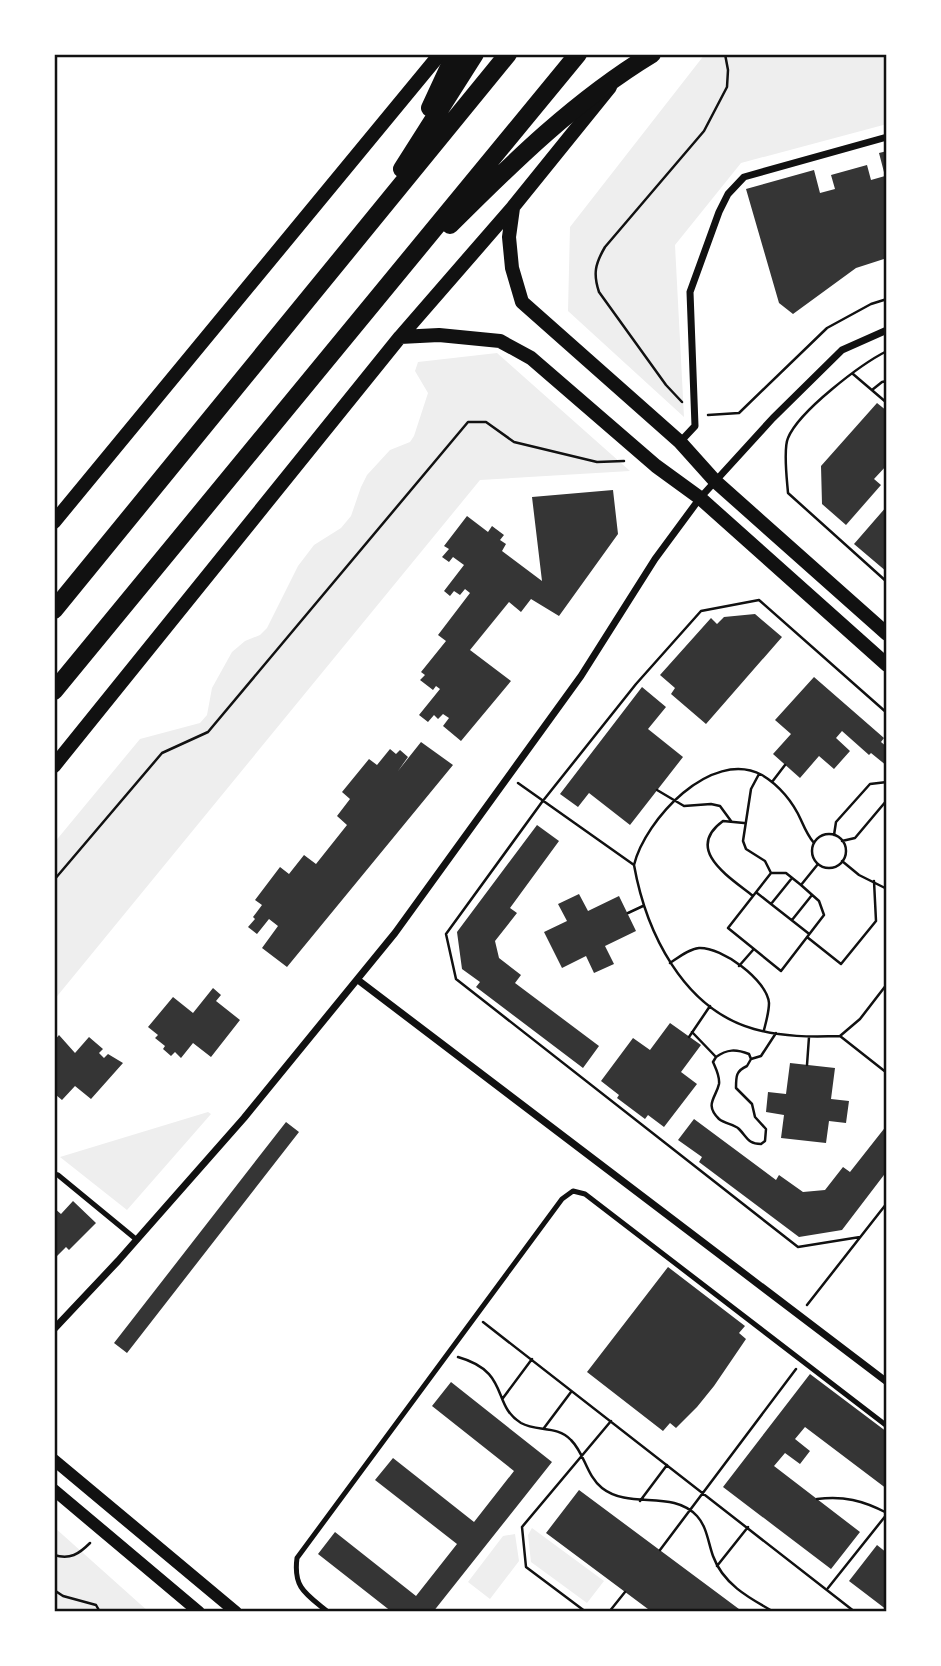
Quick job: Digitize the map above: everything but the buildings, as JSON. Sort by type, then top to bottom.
[{"type":"highway","points":[[405,163],[455,54]]},
{"type":"highway","points":[[348,250],[475,54]]},
{"type":"highway","points":[[54,610],[508,54]]},
{"type":"highway","points":[[54,691],[578,54]]},
{"type":"highway","points":[[372,305],[522,152],[559,121],[652,54]]},
{"type":"main road","points":[[54,522],[440,54]]},
{"type":"main road","points":[[54,766],[400,337],[513,207],[636,54]]},
{"type":"main road","points":[[513,207],[509,237],[512,268],[522,302],[680,442],[715,481],[887,634]]},
{"type":"main road","points":[[400,337],[439,335],[500,341],[531,358],[656,466],[700,498],[887,665]]},
{"type":"street","points":[[680,442],[695,426],[690,292],[728,194],[744,177],[887,137]]},
{"type":"street","points":[[54,1329],[137,1240],[244,1118],[395,933],[581,676],[655,559],[700,498],[774,418],[842,351],[887,330]]},
{"type":"street","points":[[358,980],[887,1381]]},
{"type":"street","points":[[54,1460],[236,1612]]},
{"type":"street","points":[[54,1490],[199,1612]]},
{"type":"lane","points":[[54,1174],[137,1240]]},
{"type":"lane","points":[[328,1612],[303,1592],[295,1575],[297,1558],[562,1199],[573,1191],[585,1194],[887,1426]]},
{"type":"path","points":[[887,351],[869,360],[821,399],[786,440],[788,493],[887,582]]},
{"type":"path","points":[[853,374],[887,403]]},
{"type":"path","points":[[872,390],[887,381]]},
{"type":"path","points":[[54,880],[162,753],[208,732],[468,422],[486,422],[514,442],[597,462],[624,460]]},
{"type":"path","points":[[860,1237],[798,1247],[456,979],[446,934],[542,802],[636,684],[701,611],[759,600],[887,713]]},
{"type":"path","points":[[772,782],[785,765]]},
{"type":"path","points":[[814,843],[808,837],[792,802],[760,774],[748,769],[730,770],[692,785],[647,834],[638,850],[634,865],[644,905],[670,963],[688,986],[710,1006],[731,1019],[763,1031],[809,1037],[839,1035],[860,1019],[887,984]]},
{"type":"path","points":[[760,774],[751,789],[743,841],[746,849],[760,857],[772,873]]},
{"type":"path","points":[[54,777],[54,791]]},
{"type":"path","points":[[510,777],[634,865]]},
{"type":"path","points":[[834,835],[836,822],[870,784],[879,781],[886,784]]},
{"type":"path","points":[[657,790],[684,806],[720,806],[732,821]]},
{"type":"path","points":[[842,841],[855,838],[887,800]]},
{"type":"path","points":[[744,823],[723,821],[715,827],[709,838],[711,859],[720,869],[792,920],[841,964],[876,921],[874,881]]},
{"type":"path","points":[[834,835],[842,841],[846,851],[842,861],[834,867],[818,864],[812,854],[814,843],[822,836],[834,835]]},
{"type":"path","points":[[842,861],[859,875],[887,888]]},
{"type":"path","points":[[801,885],[818,864]]},
{"type":"path","points":[[772,873],[786,873],[801,885],[819,901],[824,915],[781,971],[727,928],[772,873]]},
{"type":"path","points":[[771,904],[792,878]]},
{"type":"path","points":[[792,920],[812,895]]},
{"type":"path","points":[[628,913],[644,905]]},
{"type":"path","points":[[670,963],[697,948],[711,949],[739,966],[765,990],[769,1002],[763,1031]]},
{"type":"path","points":[[739,966],[754,949]]},
{"type":"path","points":[[689,1037],[710,1006]]},
{"type":"path","points":[[692,1032],[716,1057]]},
{"type":"path","points":[[751,1059],[749,1054],[733,1050],[724,1051],[716,1057],[713,1062],[719,1084],[712,1097],[713,1112],[721,1121],[738,1128],[749,1141],[761,1144],[765,1141],[766,1129],[755,1117],[752,1104],[736,1088],[736,1074],[747,1066],[751,1059],[761,1056],[776,1033]]},
{"type":"path","points":[[839,1035],[887,1073]]},
{"type":"path","points":[[807,1065],[809,1037]]},
{"type":"path","points":[[799,1315],[887,1203]]},
{"type":"path","points":[[476,1316],[855,1612]]},
{"type":"path","points":[[447,1354],[480,1365],[490,1373],[510,1412],[522,1423],[563,1433],[572,1440],[594,1481],[604,1489],[617,1496],[672,1502],[697,1516],[724,1577],[774,1612]]},
{"type":"path","points":[[503,1398],[531,1359]]},
{"type":"path","points":[[660,1550],[802,1361]]},
{"type":"path","points":[[544,1428],[572,1391]]},
{"type":"path","points":[[586,1612],[526,1567],[522,1528],[611,1421]]},
{"type":"path","points":[[640,1500],[667,1465]]},
{"type":"path","points":[[817,1499],[839,1496],[863,1500],[887,1513],[828,1589]]},
{"type":"path","points":[[717,1566],[748,1527]]},
{"type":"path","points":[[54,1555],[68,1557],[79,1554],[90,1543]]},
{"type":"path","points":[[54,1590],[63,1596],[96,1605],[100,1612]]},
{"type":"path","points":[[609,1612],[625,1592]]},
{"type":"shaded area","points":[[705,54],[887,54],[887,124],[741,163],[675,245],[684,417],[568,311],[570,227]]},
{"type":"shaded area","points":[[497,353],[630,471],[480,480],[54,1000],[54,843],[140,739],[200,723],[207,715],[212,688],[232,652],[267,628],[298,566],[314,545],[341,528],[351,516],[367,475],[390,450],[410,442],[414,436],[428,393],[415,371],[418,362]]},
{"type":"shaded area","points":[[208,1112],[211,1114],[127,1210],[60,1157]]},
{"type":"shaded area","points":[[54,1527],[149,1612],[54,1612]]},
{"type":"shaded area","points":[[532,1528],[604,1581],[587,1603],[531,1562],[528,1535]]},
{"type":"shaded area","points":[[515,1534],[519,1561],[490,1599],[468,1582],[503,1536]]}]
